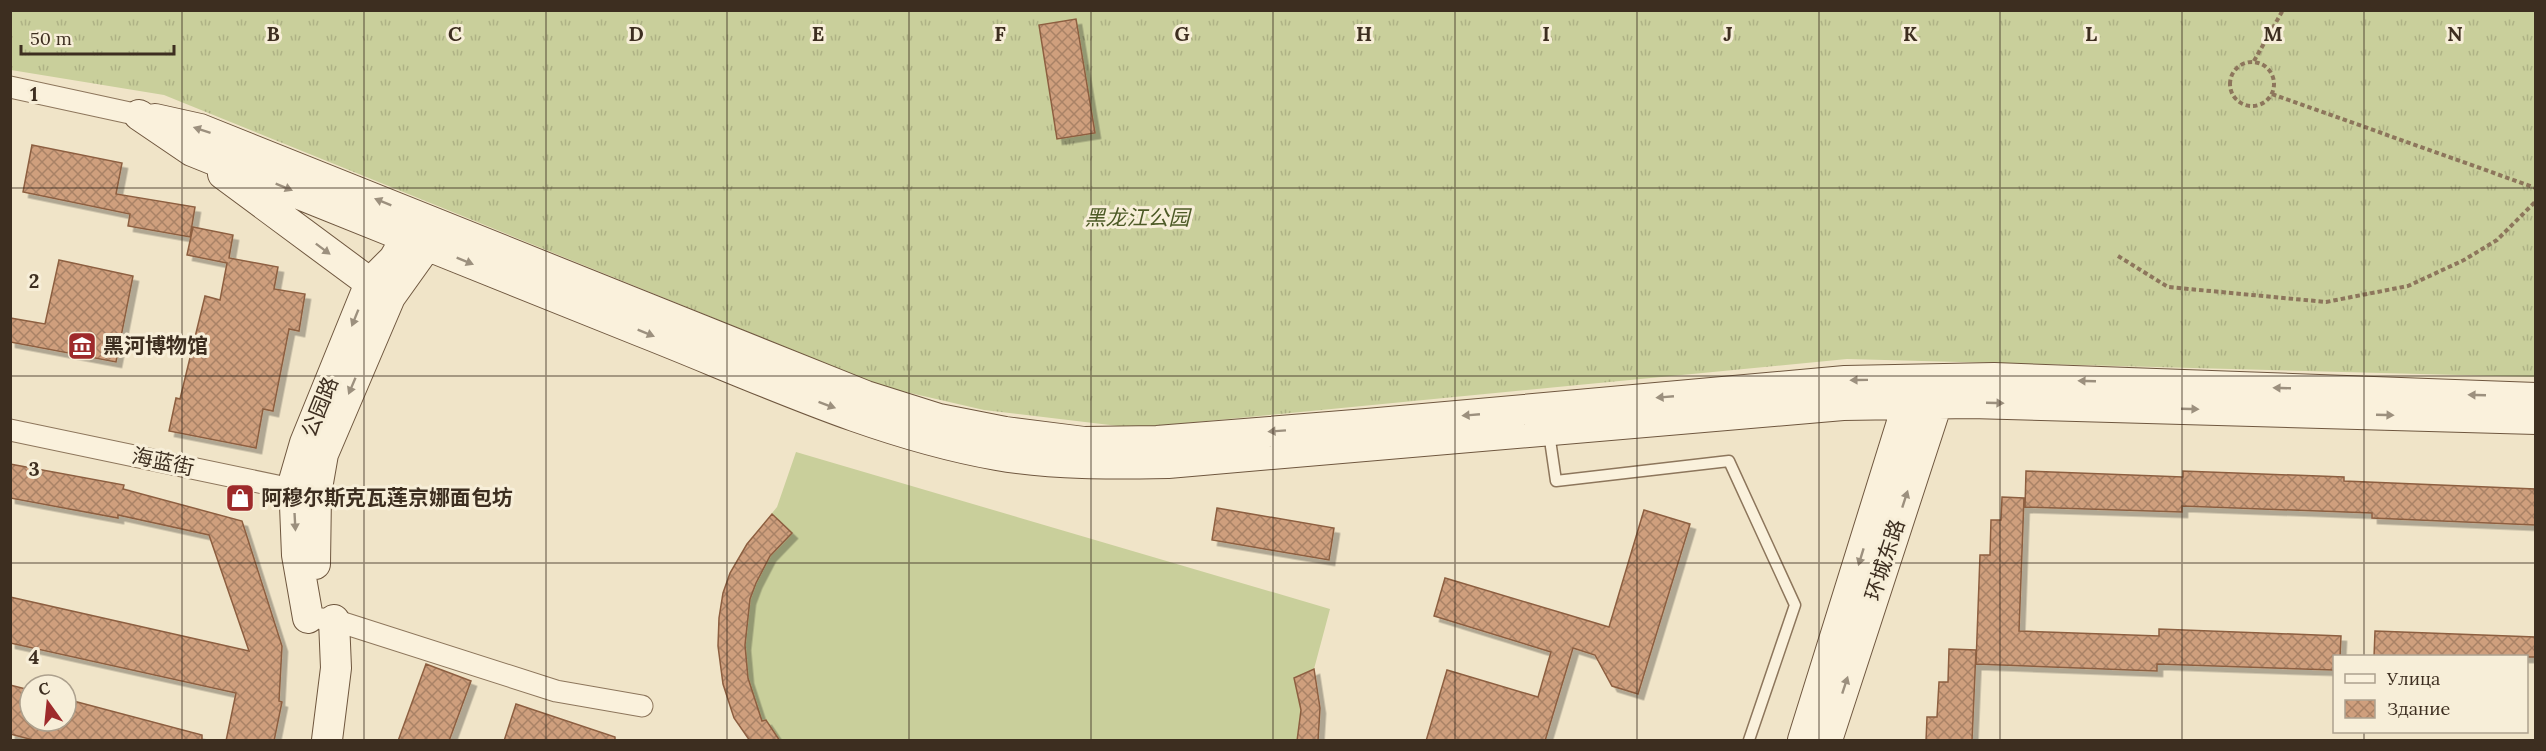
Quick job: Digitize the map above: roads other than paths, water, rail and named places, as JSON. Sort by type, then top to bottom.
[{"type":"street","points":[[10,87],[200,129],[779,387],[861,418],[946,444],[999,455],[1093,465],[1168,463],[1843,405],[1994,378],[2535,398]]},
{"type":"street","points":[[139,115],[192,151],[380,290]]},
{"type":"street","points":[[192,151],[423,230],[866,396],[939,419],[1005,432],[1084,442],[1157,441],[1845,381],[1923,391],[2535,419]]},
{"type":"street","name":"公园路","points":[[327,741],[336,668],[321,619],[316,555],[305,492],[305,443],[394,259],[423,230]]},
{"type":"street","name":"环城东路","points":[[1803,741],[1923,391]]},
{"type":"street","name":"环城东路","points":[[1827,741],[1923,391]]},
{"type":"street","name":"海蓝街","points":[[10,430],[305,492]]},
{"type":"street","points":[[321,619],[556,691],[642,706]]},
{"type":"lane","points":[[1549,430],[1556,481],[1730,461],[1795,605],[1749,741]]},
{"type":"place","name":"黑河博物馆","points":[[82,346]]},
{"type":"place","name":"阿穆尔斯克瓦莲京娜面包坊","points":[[240,498]]},
{"type":"park label","name":"黑龙江公园","points":[[1137,218]]}]
